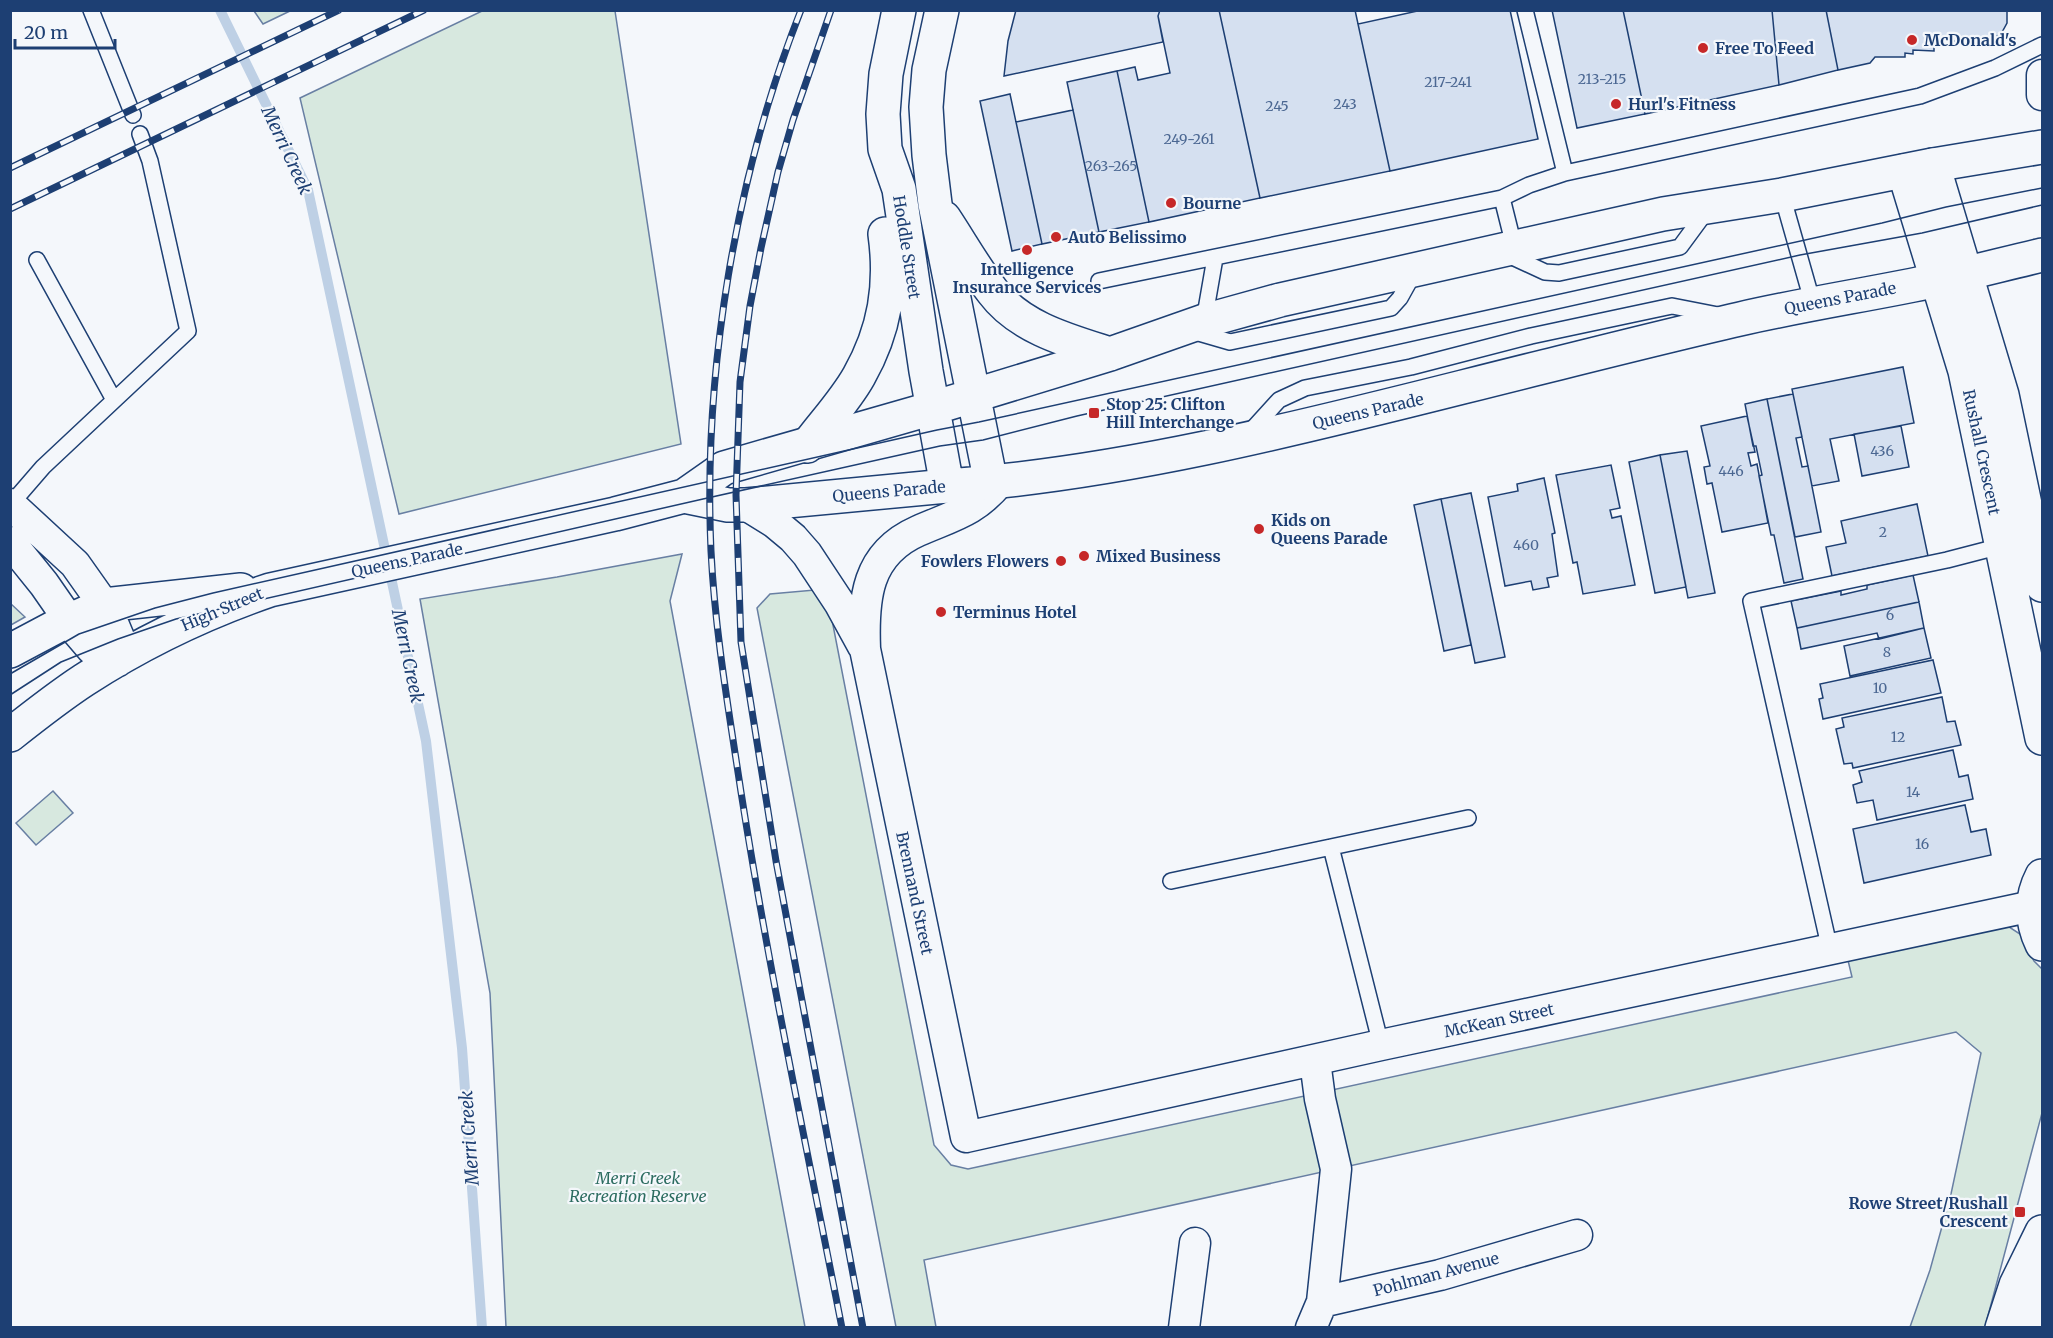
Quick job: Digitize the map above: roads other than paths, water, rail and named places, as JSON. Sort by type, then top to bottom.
[{"type":"main road","name":"Hoddle Street","points":[[899,10],[886,74],[883,114],[885,148],[899,189],[947,486]]},
{"type":"main road","points":[[942,10],[929,70],[926,107],[929,155],[935,204],[974,394],[995,482]]},
{"type":"main road","name":"Queens Parade","points":[[270,590],[615,514],[684,496],[724,468],[933,408],[1110,354],[1193,325],[1280,300],[1663,214],[1782,195],[2043,147]]},
{"type":"main road","points":[[807,446],[860,374],[882,321],[889,286],[889,263],[879,187],[879,172],[885,148]]},
{"type":"main road","name":"Rushall Crescent","points":[[1919,168],[1951,277],[2002,395],[2043,585]]},
{"type":"main road","points":[[935,204],[993,292],[1017,315],[1070,341],[1110,354]]},
{"type":"main road","name":"Queens Parade","points":[[684,496],[728,505],[746,505],[995,482],[1096,469],[1438,395],[1485,365],[1740,319],[1951,277],[2043,255]]},
{"type":"main road","name":"Rushall Crescent","points":[[1951,277],[1965,371],[2043,738]]},
{"type":"main road","name":"High Street","points":[[10,651],[69,620],[104,605],[218,601],[270,590]]},
{"type":"main road","name":"High Street","points":[[10,735],[83,681],[172,631],[218,601]]},
{"type":"main road","points":[[69,620],[93,648],[117,660],[118,639],[104,605]]},
{"type":"main road","points":[[2038,891],[2035,929],[2043,944]]},
{"type":"main road","points":[[2002,1328],[2016,1286],[2043,1232]]},
{"type":"main road","points":[[2027,1328],[2043,1279]]},
{"type":"street","points":[[2043,75],[2043,95]]},
{"type":"street","name":"Brennand Street","points":[[966,1137],[864,649],[864,617],[866,599],[875,570],[883,557],[905,537],[977,504],[995,482]]},
{"type":"street","points":[[11,504],[75,564],[104,605]]},
{"type":"street","name":"Brennand Street","points":[[746,505],[775,523],[807,554],[840,604],[864,649]]},
{"type":"street","points":[[10,542],[69,620]]},
{"type":"street","name":"McKean Street","points":[[966,1137],[1381,1045],[1830,950],[2038,891]]},
{"type":"street","points":[[1315,1061],[1320,1099],[1336,1169],[1316,1315]]},
{"type":"street","name":"Pohlman Avenue","points":[[1316,1315],[1576,1235]]},
{"type":"street","points":[[1185,1328],[1196,1243]]},
{"type":"lane","points":[[91,10],[133,115]]},
{"type":"lane","points":[[1526,10],[1565,173]]},
{"type":"lane","points":[[1099,282],[1502,198],[1529,185],[1565,173],[1920,96],[1985,73],[2043,45]]},
{"type":"lane","points":[[11,504],[44,467],[188,331],[150,161],[141,134]]},
{"type":"lane","points":[[1782,195],[1813,304]]},
{"type":"lane","points":[[1502,198],[1506,248]]},
{"type":"lane","points":[[1193,325],[1215,258]]},
{"type":"lane","points":[[37,260],[114,400]]},
{"type":"lane","points":[[1830,950],[1751,601],[1947,560],[2001,546]]},
{"type":"lane","points":[[1171,881],[1468,819]]},
{"type":"lane","points":[[1331,847],[1381,1045]]},
{"type":"waterway","name":"Merri Creek","points":[[220,10],[308,190],[426,741],[462,1048],[482,1328]]},
{"type":"tram line","points":[[10,674],[79,634],[155,608],[213,593],[937,430],[1882,223],[1946,207],[2042,188]]},
{"type":"tram line","points":[[10,695],[61,662],[176,619],[703,499],[940,446],[983,440],[1077,416],[1800,255],[1922,233],[2042,205]]},
{"type":"railway","points":[[10,168],[339,10]]},
{"type":"railway","points":[[10,209],[424,10]]},
{"type":"railway","points":[[801,10],[758,140],[741,207],[728,276],[712,414],[711,551],[723,672],[752,859],[842,1328]]},
{"type":"railway","points":[[831,10],[793,120],[778,172],[761,248],[750,306],[740,382],[736,495],[741,642],[776,861],[863,1328]]},
{"type":"place","name":"McDonald's","points":[[1912,40]]},
{"type":"place","name":"Free To Feed","points":[[1703,48]]},
{"type":"place","name":"Hurl's Fitness","points":[[1616,104]]},
{"type":"place","name":"Bourne","points":[[1171,203]]},
{"type":"place","name":"Auto Belissimo","points":[[1056,237]]},
{"type":"place","name":"Intelligence Insurance Services","points":[[1027,250]]},
{"type":"place","name":"Stop 25: Clifton Hill Interchange","points":[[1094,413]]},
{"type":"place","name":"Kids on Queens Parade","points":[[1259,529]]},
{"type":"place","name":"Mixed Business","points":[[1084,556]]},
{"type":"place","name":"Fowlers Flowers","points":[[1061,561]]},
{"type":"place","name":"Terminus Hotel","points":[[941,612]]},
{"type":"place","name":"Rowe Street/Rushall Crescent","points":[[2020,1212]]},
{"type":"park label","name":"Merri Creek Recreation Reserve","points":[[638,1187]]}]
